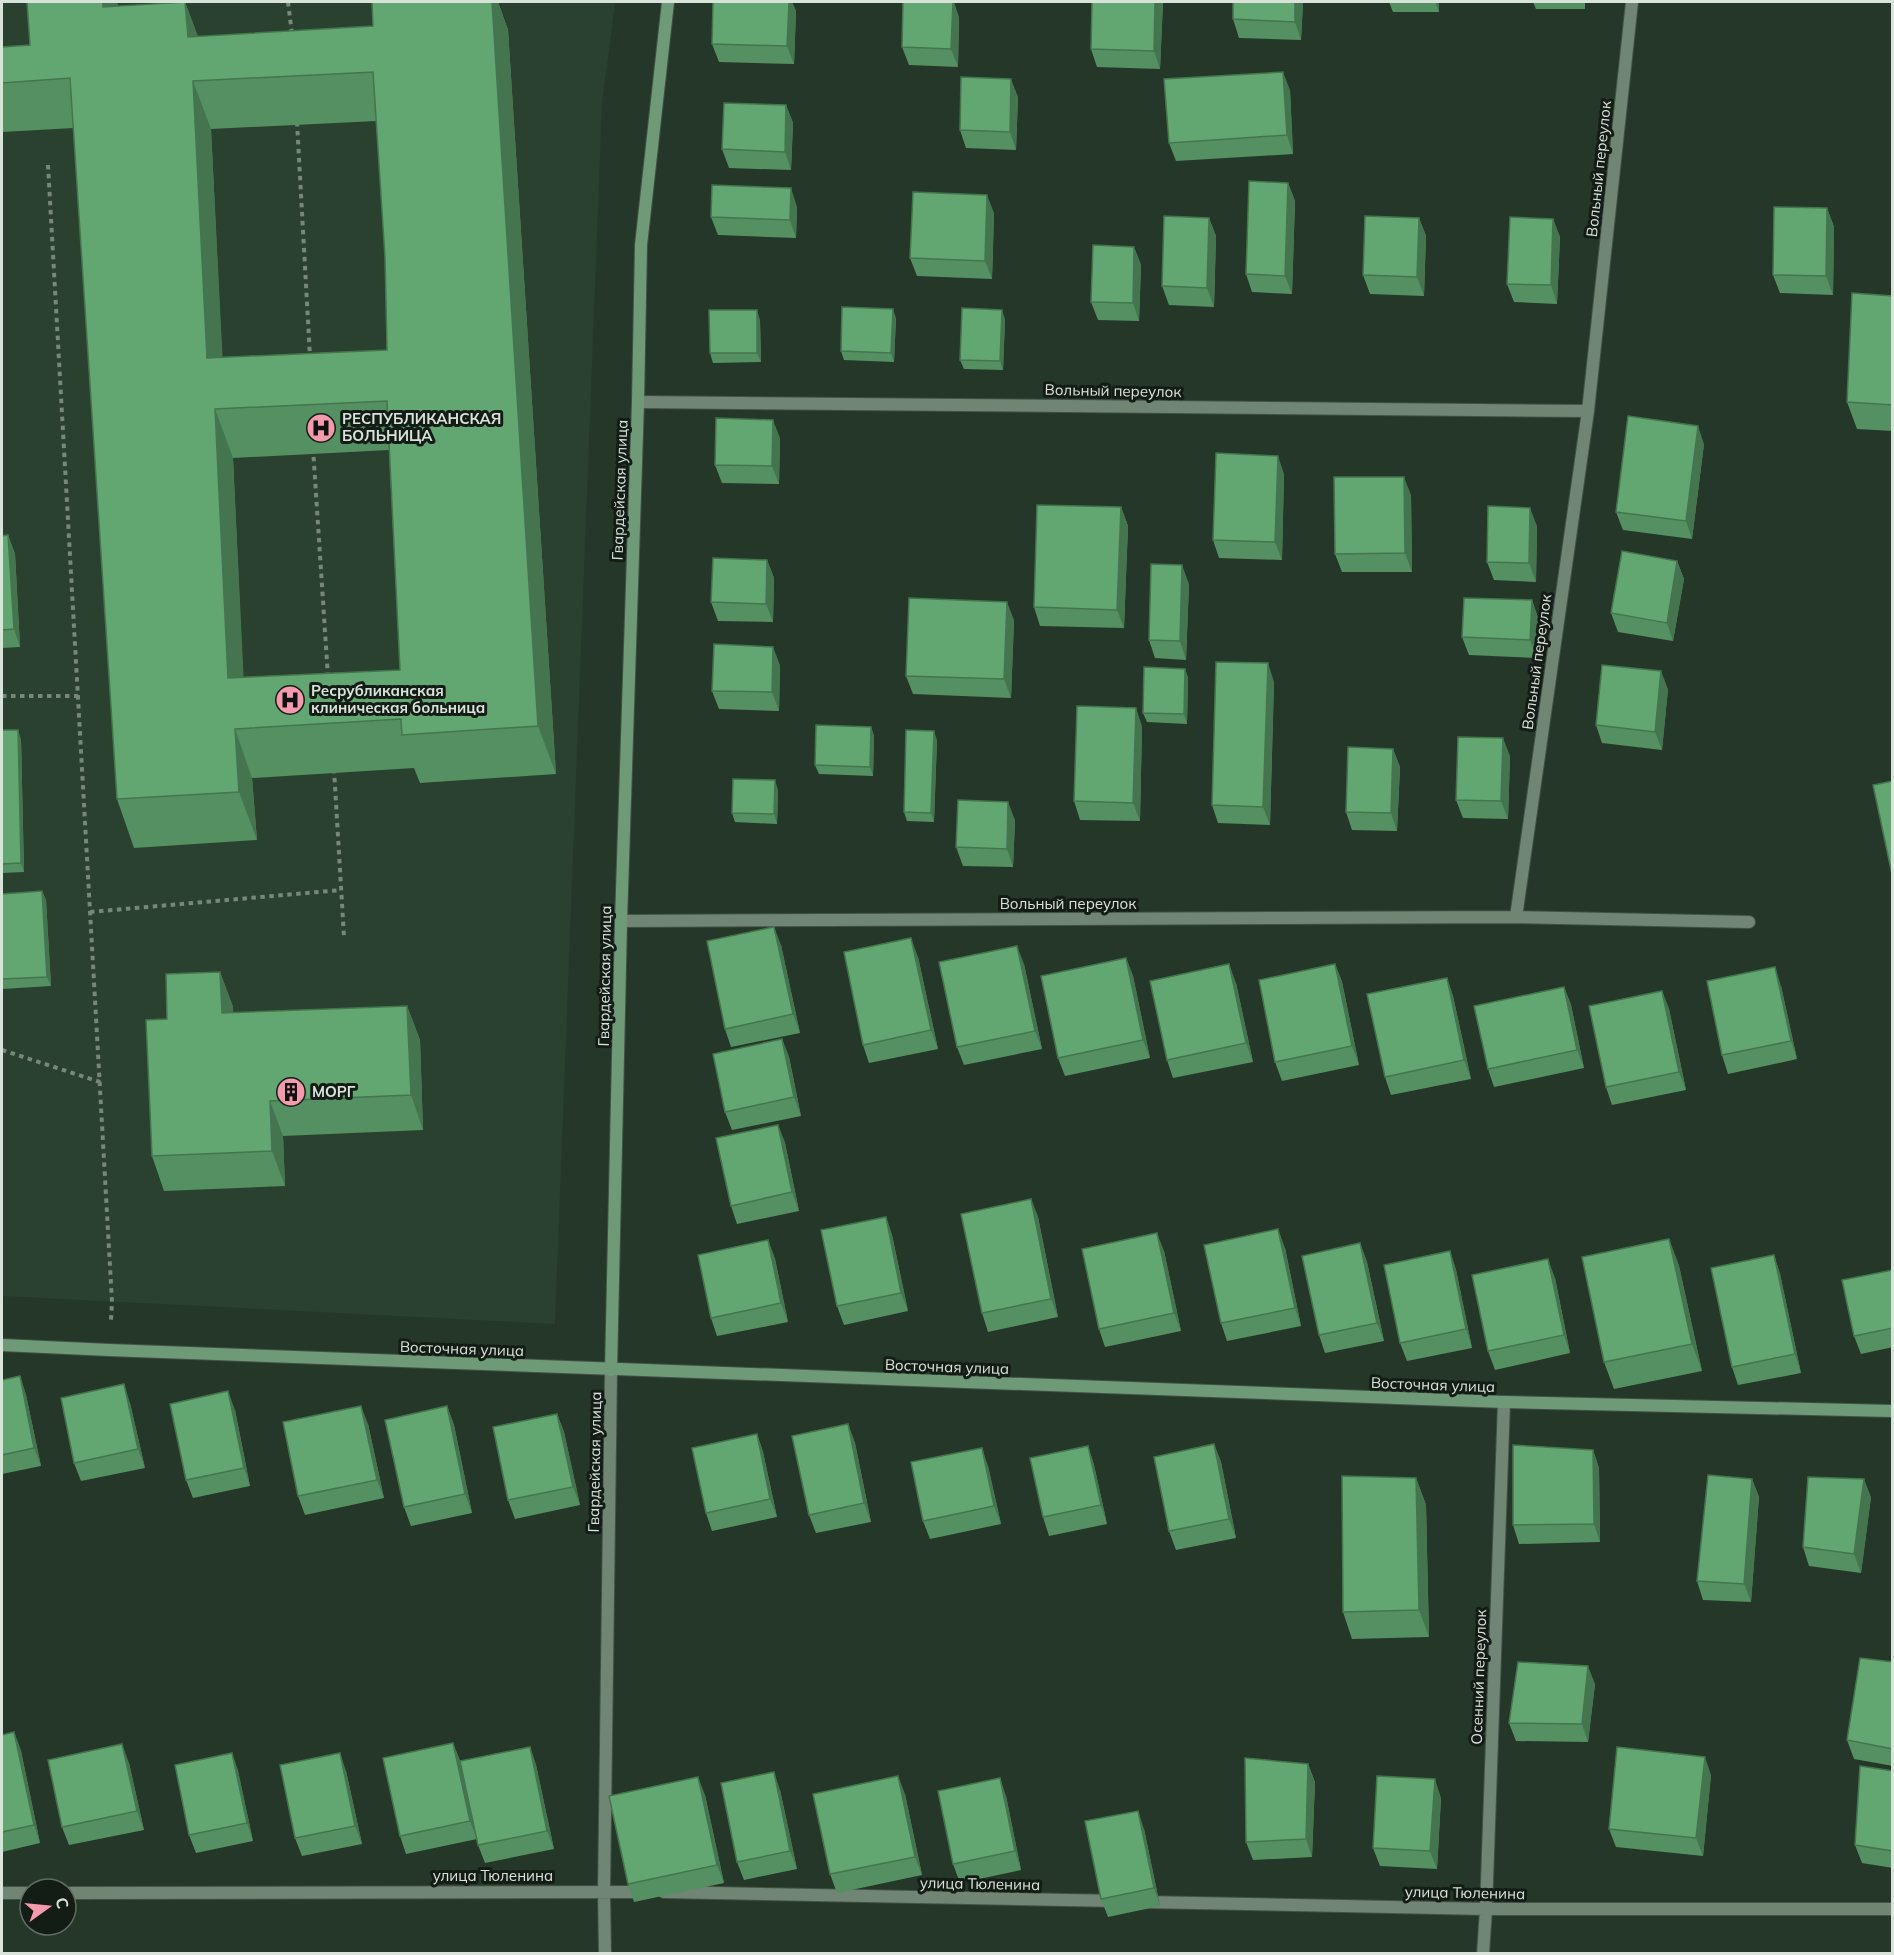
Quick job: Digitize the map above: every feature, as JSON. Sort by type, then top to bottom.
[{"type":"street","name":"Гвардейская улица","points":[[605,1953],[611,1370],[621,921],[641,245],[668,2]]},
{"type":"street","name":"Вольный переулок","points":[[1516,917],[1588,411],[1632,2]]},
{"type":"street","name":"Вольный переулок","points":[[638,402],[1588,411]]},
{"type":"street","name":"Вольный переулок","points":[[621,921],[1516,917],[1749,922]]},
{"type":"street","name":"Восточная улица","points":[[2,1345],[611,1370],[1504,1402],[1893,1411]]},
{"type":"street","name":"Осенний переулок","points":[[1483,1953],[1504,1402]]},
{"type":"street","name":"улица Тюленина","points":[[78,1893],[604,1891],[1486,1909],[1893,1909]]},
{"type":"street","points":[[2,1893],[18,1893]]},
{"type":"path","points":[[288,2],[292,35]]},
{"type":"path","points":[[297,114],[310,367]]},
{"type":"path","points":[[48,165],[112,1302],[109,1350]]},
{"type":"path","points":[[313,443],[329,687]]},
{"type":"path","points":[[2,696],[78,696]]},
{"type":"path","points":[[333,763],[345,938]]},
{"type":"path","points":[[90,912],[341,891]]},
{"type":"path","points":[[2,1050],[100,1082]]},
{"type":"shaded area","name":"Ресрубликанская клиническая больница","points":[[2,2],[615,2],[602,104],[555,1324],[2,1296]]},
{"type":"building","name":"РЕСПУБЛИКАНСКАЯ БОЛЬНИЦА","points":[[27,2],[103,2],[103,7],[185,2],[188,37],[373,26],[372,2],[492,2],[538,726],[402,735],[401,719],[235,729],[239,792],[117,799],[70,78],[2,83],[2,47],[30,45]],"holes":[[[373,72],[385,257],[387,350],[207,358],[193,81]],[[387,401],[400,670],[228,678],[215,409]]]},
{"type":"building","points":[[713,2],[789,2],[787,46],[712,44]]},
{"type":"building","points":[[903,2],[953,2],[951,49],[902,47]]},
{"type":"building","points":[[1092,2],[1155,2],[1154,51],[1091,49]]},
{"type":"building","points":[[1233,2],[1295,2],[1295,22],[1233,19]]},
{"type":"building","points":[[1283,72],[1287,135],[1169,143],[1164,79]]},
{"type":"building","points":[[961,77],[1011,79],[1010,132],[960,130]]},
{"type":"building","points":[[724,103],[786,105],[785,152],[722,149]]},
{"type":"building","points":[[1249,181],[1288,183],[1285,276],[1246,274]]},
{"type":"building","points":[[712,185],[791,188],[790,220],[711,217]]},
{"type":"building","points":[[913,192],[987,195],[985,261],[910,258]]},
{"type":"building","points":[[1774,207],[1827,208],[1826,276],[1773,275]]},
{"type":"building","points":[[1164,216],[1209,218],[1207,288],[1162,286]]},
{"type":"building","points":[[1365,216],[1419,218],[1417,277],[1363,275]]},
{"type":"building","points":[[1510,217],[1553,219],[1551,285],[1507,284]]},
{"type":"building","points":[[1093,245],[1134,247],[1133,303],[1091,302]]},
{"type":"building","points":[[1852,293],[1893,296],[1893,405],[1847,402]]},
{"type":"building","points":[[842,307],[893,309],[891,353],[841,351]]},
{"type":"building","points":[[962,308],[1002,310],[1000,361],[960,360]]},
{"type":"building","points":[[709,310],[757,310],[757,353],[710,353]]},
{"type":"building","points":[[1628,416],[1698,426],[1686,521],[1616,512]]},
{"type":"building","points":[[716,418],[773,420],[772,466],[715,465]]},
{"type":"building","points":[[1216,453],[1278,456],[1275,542],[1213,540]]},
{"type":"building","points":[[1334,477],[1404,477],[1405,553],[1335,554]]},
{"type":"building","points":[[1037,505],[1121,507],[1117,610],[1034,607]]},
{"type":"building","points":[[1488,506],[1530,508],[1529,563],[1487,562]]},
{"type":"building","points":[[8,535],[14,629],[2,630],[2,536]]},
{"type":"building","points":[[1622,551],[1677,561],[1667,623],[1611,613]]},
{"type":"building","points":[[713,558],[767,560],[766,604],[711,602]]},
{"type":"building","points":[[1151,564],[1182,565],[1180,641],[1149,640]]},
{"type":"building","points":[[909,598],[1007,602],[1004,679],[906,676]]},
{"type":"building","points":[[1464,598],[1532,600],[1530,640],[1462,637]]},
{"type":"building","points":[[714,644],[773,647],[772,692],[712,691]]},
{"type":"building","points":[[1216,662],[1268,663],[1263,807],[1212,805]]},
{"type":"building","points":[[1602,665],[1661,671],[1655,732],[1596,725]]},
{"type":"building","points":[[1144,667],[1185,669],[1184,714],[1143,713]]},
{"type":"building","points":[[1077,706],[1136,708],[1133,803],[1074,801]]},
{"type":"building","points":[[816,725],[871,727],[870,767],[815,765]]},
{"type":"building","points":[[2,730],[18,730],[21,863],[2,864]]},
{"type":"building","points":[[906,730],[934,731],[931,813],[904,812]]},
{"type":"building","points":[[1458,737],[1503,738],[1501,801],[1456,800]]},
{"type":"building","points":[[1348,747],[1393,749],[1391,813],[1346,812]]},
{"type":"building","points":[[733,779],[775,780],[774,814],[732,813]]},
{"type":"building","points":[[1893,781],[1893,879],[1873,785]]},
{"type":"building","points":[[958,800],[1008,802],[1007,849],[956,847]]},
{"type":"building","points":[[42,891],[47,977],[2,979],[2,894]]},
{"type":"building","points":[[774,927],[793,1014],[725,1029],[707,941]]},
{"type":"building","points":[[911,938],[931,1030],[863,1045],[844,952]]},
{"type":"building","points":[[1017,946],[1035,1031],[957,1047],[939,962]]},
{"type":"building","points":[[1126,958],[1143,1040],[1058,1058],[1041,976]]},
{"type":"building","points":[[1229,964],[1246,1043],[1167,1060],[1150,981]]},
{"type":"building","points":[[1335,964],[1352,1046],[1275,1062],[1259,980]]},
{"type":"building","points":[[1775,967],[1791,1041],[1722,1055],[1707,981]]},
{"type":"building","name":"МОРГ","points":[[220,972],[222,1013],[407,1006],[411,1095],[270,1101],[272,1151],[152,1156],[146,1020],[167,1019],[166,974]]},
{"type":"building","points":[[1447,978],[1464,1060],[1385,1077],[1367,994]]},
{"type":"building","points":[[1564,987],[1577,1050],[1488,1069],[1474,1006]]},
{"type":"building","points":[[1662,991],[1679,1072],[1606,1087],[1589,1006]]},
{"type":"building","points":[[782,1039],[794,1097],[725,1112],[713,1054]]},
{"type":"building","points":[[778,1125],[792,1192],[731,1206],[716,1138]]},
{"type":"building","points":[[1031,1199],[1051,1299],[982,1313],[961,1214]]},
{"type":"building","points":[[886,1217],[901,1293],[837,1306],[821,1230]]},
{"type":"building","points":[[1278,1229],[1295,1308],[1221,1323],[1204,1245]]},
{"type":"building","points":[[1157,1233],[1174,1313],[1099,1329],[1082,1249]]},
{"type":"building","points":[[1669,1239],[1692,1344],[1604,1362],[1582,1257]]},
{"type":"building","points":[[768,1240],[781,1303],[711,1318],[698,1255]]},
{"type":"building","points":[[1360,1243],[1377,1323],[1319,1335],[1302,1256]]},
{"type":"building","points":[[1450,1251],[1466,1329],[1400,1343],[1384,1265]]},
{"type":"building","points":[[1774,1255],[1795,1354],[1732,1367],[1711,1268]]},
{"type":"building","points":[[1548,1259],[1564,1335],[1488,1351],[1472,1275]]},
{"type":"building","points":[[1893,1270],[1893,1328],[1854,1336],[1842,1280]]},
{"type":"building","points":[[20,1376],[34,1448],[2,1455],[2,1380]]},
{"type":"building","points":[[124,1384],[138,1449],[74,1463],[61,1398]]},
{"type":"building","points":[[228,1391],[244,1468],[186,1480],[170,1404]]},
{"type":"building","points":[[361,1406],[377,1480],[298,1496],[283,1422]]},
{"type":"building","points":[[447,1406],[465,1494],[404,1507],[385,1420]]},
{"type":"building","points":[[557,1414],[573,1487],[508,1500],[493,1427]]},
{"type":"building","points":[[848,1424],[864,1503],[809,1515],[792,1436]]},
{"type":"building","points":[[757,1434],[770,1499],[706,1513],[692,1448]]},
{"type":"building","points":[[1214,1444],[1229,1519],[1169,1531],[1154,1457]]},
{"type":"building","points":[[1513,1445],[1593,1450],[1594,1524],[1513,1525]]},
{"type":"building","points":[[1088,1446],[1101,1505],[1043,1517],[1030,1458]]},
{"type":"building","points":[[982,1448],[994,1506],[923,1521],[911,1462]]},
{"type":"building","points":[[1708,1475],[1752,1479],[1744,1584],[1697,1581]]},
{"type":"building","points":[[1342,1476],[1416,1478],[1419,1610],[1343,1612]]},
{"type":"building","points":[[1808,1477],[1864,1479],[1854,1554],[1803,1547]]},
{"type":"building","points":[[1860,1658],[1893,1662],[1893,1749],[1847,1740]]},
{"type":"building","points":[[1518,1662],[1588,1666],[1582,1724],[1509,1723]]},
{"type":"building","points":[[14,1732],[34,1825],[2,1832],[2,1735]]},
{"type":"building","points":[[453,1743],[470,1821],[400,1836],[383,1758]]},
{"type":"building","points":[[122,1744],[137,1811],[62,1827],[48,1760]]},
{"type":"building","points":[[530,1747],[547,1831],[478,1845],[460,1761]]},
{"type":"building","points":[[1617,1747],[1705,1757],[1696,1838],[1609,1829]]},
{"type":"building","points":[[232,1753],[247,1823],[189,1835],[175,1765]]},
{"type":"building","points":[[340,1753],[355,1826],[295,1838],[280,1765]]},
{"type":"building","points":[[1245,1758],[1308,1764],[1306,1839],[1246,1842]]},
{"type":"building","points":[[1860,1766],[1893,1771],[1893,1851],[1855,1845]]},
{"type":"building","points":[[774,1772],[790,1851],[737,1862],[721,1783]]},
{"type":"building","points":[[898,1776],[915,1857],[830,1874],[813,1794]]},
{"type":"building","points":[[1377,1776],[1435,1779],[1430,1851],[1373,1848]]},
{"type":"building","points":[[698,1777],[717,1865],[628,1884],[609,1796]]},
{"type":"building","points":[[1000,1778],[1015,1851],[953,1864],[938,1791]]},
{"type":"building","points":[[1138,1811],[1154,1888],[1101,1899],[1085,1821]]},
{"type":"place","name":"РЕСПУБЛИКАНСКАЯ БОЛЬНИЦА","points":[[321,428]]},
{"type":"place","name":"Ресрубликанская клиническая больница","points":[[290,700]]},
{"type":"place","name":"МОРГ","points":[[291,1092]]}]
